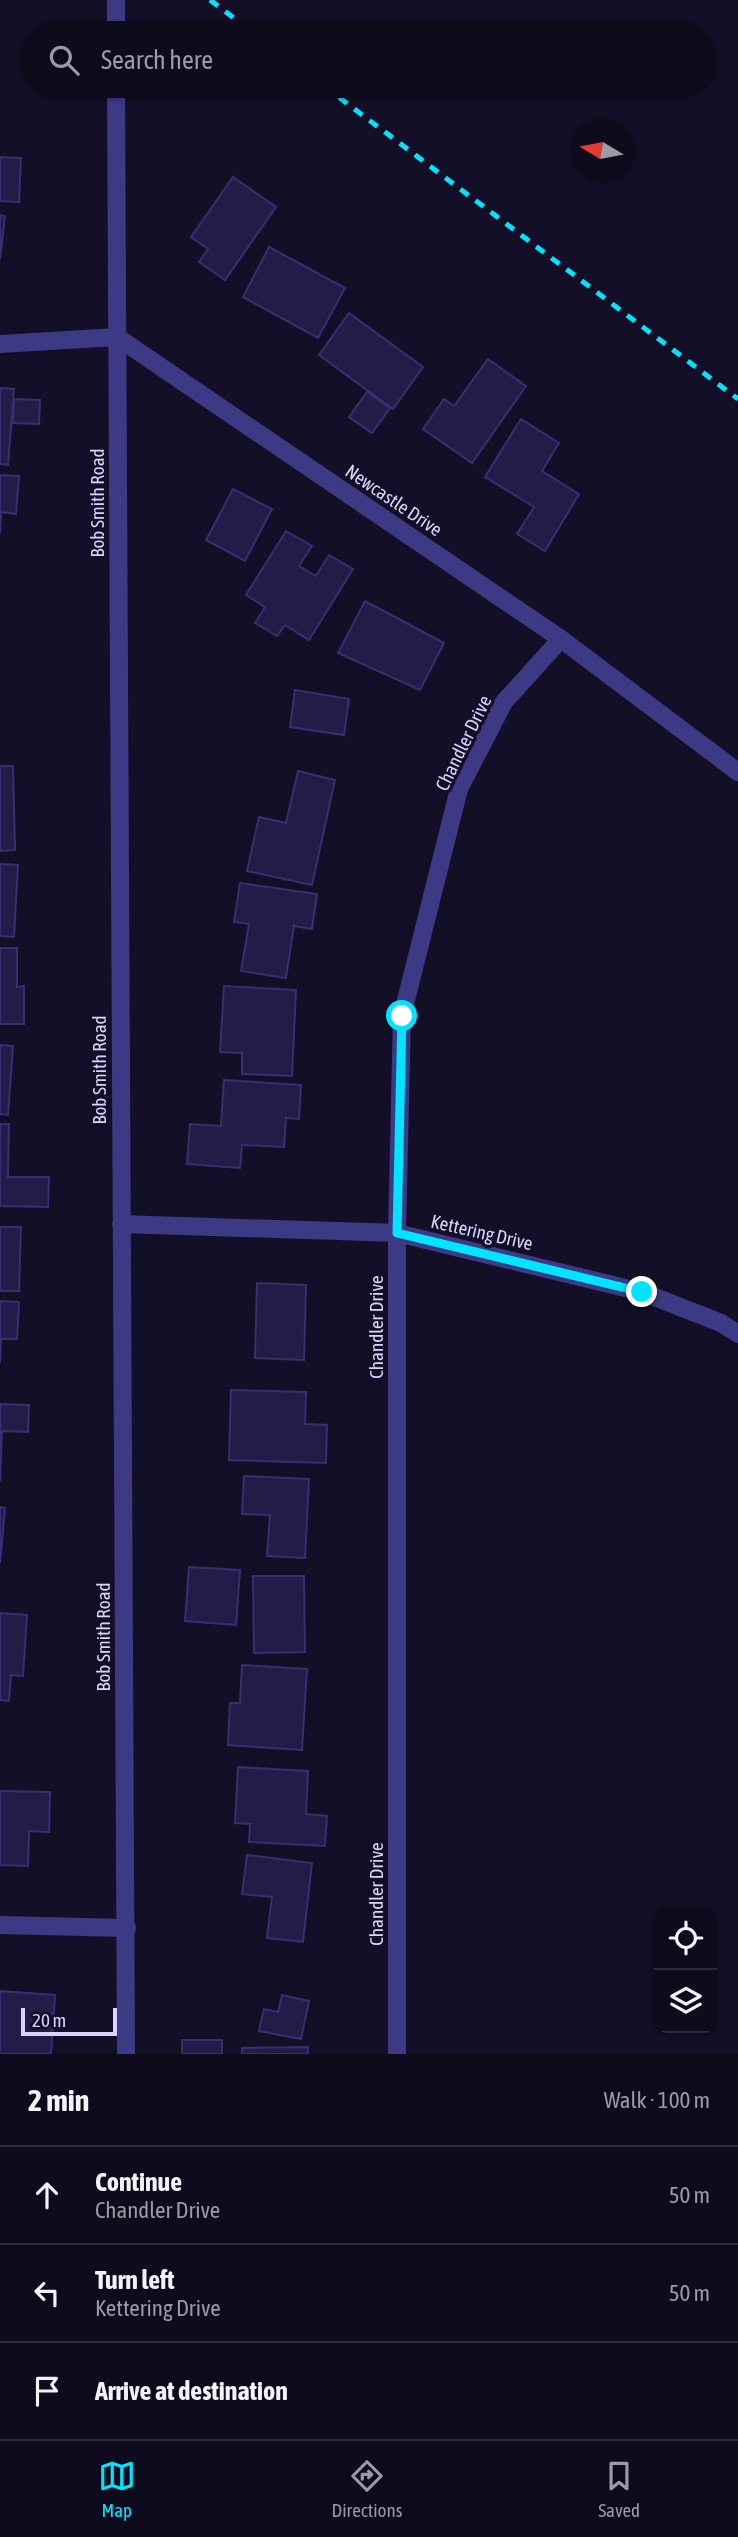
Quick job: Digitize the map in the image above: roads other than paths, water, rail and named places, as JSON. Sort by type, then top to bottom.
[{"type":"street","points":[[116,0],[116,21]]},
{"type":"street","name":"Bob Smith Road","points":[[116,98],[126,2054]]},
{"type":"street","points":[[0,344],[117,337]]},
{"type":"street","name":"Newcastle Drive","points":[[117,337],[561,639],[738,772]]},
{"type":"street","name":"Chandler Drive","points":[[397,2054],[397,1233],[402,1016],[459,789],[504,702],[561,639]]},
{"type":"street","name":"Kettering Drive","points":[[121,1224],[397,1233],[642,1292],[721,1323],[738,1334]]},
{"type":"street","points":[[0,1925],[127,1927]]},
{"type":"railway","points":[[210,0],[238,21]]},
{"type":"railway","points":[[340,98],[738,399]]}]
